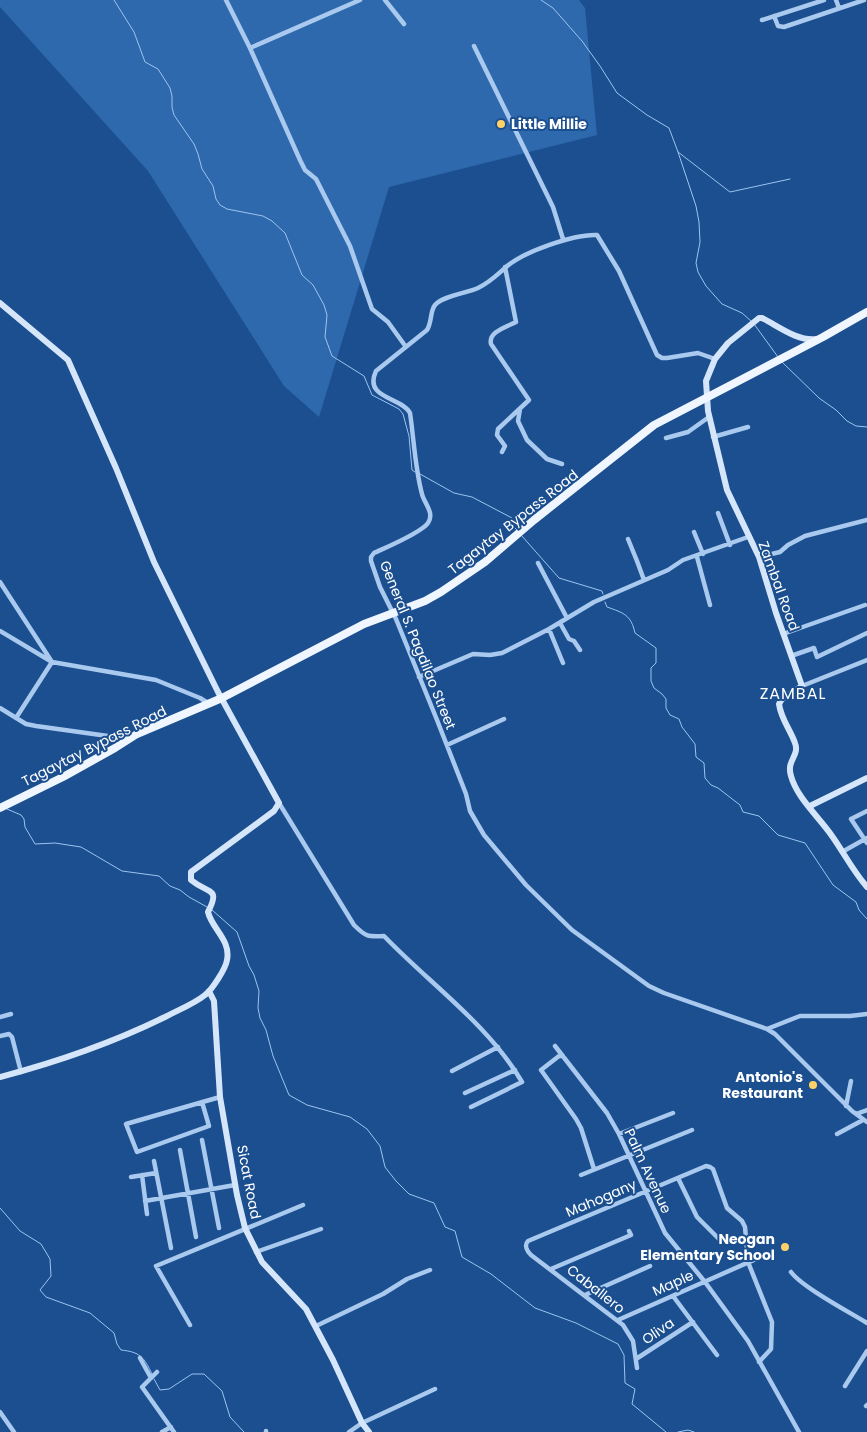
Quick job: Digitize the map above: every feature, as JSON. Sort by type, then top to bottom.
[{"type":"main road","name":"Tagaytay Bypass Road","points":[[0,808],[63,777],[137,734],[222,698],[364,624],[425,601],[441,592],[471,573],[534,520],[654,425],[867,312]]},
{"type":"street","points":[[226,0],[250,48],[305,170],[316,180],[350,246],[372,308],[388,322],[406,347]]},
{"type":"street","points":[[250,48],[360,0]]},
{"type":"street","points":[[385,0],[404,24]]},
{"type":"street","points":[[762,20],[824,0]]},
{"type":"street","points":[[836,0],[839,8]]},
{"type":"street","points":[[774,16],[778,26],[781,27],[864,0]]},
{"type":"street","points":[[474,46],[553,207],[563,240]]},
{"type":"street","name":"General S. Pagdilao Street","points":[[715,359],[698,353],[667,358],[659,357],[619,271],[597,235],[563,240],[517,260],[505,267],[497,277],[486,284],[437,303],[434,306],[427,330],[376,371],[374,380],[380,394],[408,410],[423,498],[430,512],[428,523],[414,533],[374,552],[370,561],[394,612],[466,794],[470,811],[484,835],[526,885],[576,934],[658,990],[768,1028],[846,1106],[865,1121]]},
{"type":"street","points":[[502,452],[505,446],[497,435],[498,429],[528,402],[528,398],[491,344],[490,339],[492,334],[516,322],[505,267]]},
{"type":"street","points":[[0,303],[68,360],[116,468],[154,562],[222,698],[279,804],[354,925],[363,933],[373,938],[384,936],[404,958],[444,992],[498,1047],[522,1082],[471,1107]]},
{"type":"street","name":"Zambal Road","points":[[802,686],[758,557],[727,490],[709,417],[706,398],[706,378],[715,359],[725,346],[756,320],[762,318],[806,339],[823,337]]},
{"type":"street","points":[[520,409],[518,421],[526,440],[547,460],[562,464]]},
{"type":"street","points":[[666,438],[688,432],[709,417]]},
{"type":"street","points":[[713,437],[748,427]]},
{"type":"street","points":[[718,513],[730,545]]},
{"type":"street","points":[[758,557],[780,552],[788,545],[805,536],[867,520]]},
{"type":"street","points":[[694,532],[703,554]]},
{"type":"street","points":[[419,677],[473,654],[490,656],[498,654],[549,629],[594,602],[668,570],[683,560],[697,557],[748,537]]},
{"type":"street","points":[[628,539],[644,580]]},
{"type":"street","points":[[697,557],[710,605]]},
{"type":"street","points":[[538,563],[567,618]]},
{"type":"street","points":[[0,582],[52,662]]},
{"type":"street","points":[[783,634],[865,605]]},
{"type":"street","points":[[560,623],[569,639],[574,641],[580,650]]},
{"type":"street","points":[[549,629],[563,663]]},
{"type":"street","points":[[0,631],[52,662],[156,680],[209,703]]},
{"type":"street","points":[[791,656],[814,648],[817,657],[867,633]]},
{"type":"street","points":[[867,660],[802,686],[782,699],[779,704],[782,716],[796,746],[795,754],[789,764],[791,778],[867,887]]},
{"type":"street","points":[[16,718],[52,662]]},
{"type":"street","points":[[0,708],[26,724],[36,726],[114,737],[137,734]]},
{"type":"street","points":[[447,745],[504,719]]},
{"type":"street","points":[[810,806],[867,778]]},
{"type":"street","points":[[0,1077],[54,1062],[119,1039],[205,996],[225,966],[228,951],[221,934],[211,921],[208,912],[215,899],[212,892],[198,886],[191,880],[191,872],[274,811],[279,804]]},
{"type":"street","points":[[842,852],[866,840],[851,819],[867,811]]},
{"type":"street","name":"Sicat Road","points":[[209,991],[214,1001],[220,1097],[235,1184],[245,1228],[256,1252],[278,1280],[299,1300],[316,1326],[362,1423],[369,1432]]},
{"type":"street","points":[[0,1017],[11,1014]]},
{"type":"street","points":[[768,1028],[800,1016],[867,1014]]},
{"type":"street","points":[[0,1036],[9,1034],[12,1037],[21,1072]]},
{"type":"street","name":"Palm Avenue","points":[[555,1046],[602,1107],[619,1134],[665,1232],[730,1315],[799,1432]]},
{"type":"street","points":[[452,1072],[498,1047]]},
{"type":"street","points":[[563,1056],[559,1056],[541,1070],[581,1128],[594,1169]]},
{"type":"street","points":[[465,1093],[515,1070]]},
{"type":"street","points":[[846,1106],[851,1081]]},
{"type":"street","points":[[202,1102],[209,1126],[137,1152],[126,1124],[202,1102],[220,1097]]},
{"type":"street","points":[[856,1114],[867,1110]]},
{"type":"street","points":[[619,1134],[673,1113]]},
{"type":"street","points":[[836,1134],[865,1121]]},
{"type":"street","points":[[581,1175],[692,1130]]},
{"type":"street","points":[[202,1140],[219,1228]]},
{"type":"street","points":[[180,1150],[196,1237]]},
{"type":"street","points":[[154,1161],[171,1248]]},
{"type":"street","name":"Mahogany","points":[[528,1241],[706,1166],[710,1166],[713,1169],[727,1208],[742,1221],[745,1227],[748,1262]]},
{"type":"street","points":[[131,1178],[156,1172]]},
{"type":"street","points":[[142,1176],[147,1214]]},
{"type":"street","points":[[678,1178],[697,1217],[720,1240]]},
{"type":"street","points":[[145,1201],[235,1184]]},
{"type":"street","points":[[190,1324],[156,1266],[303,1205]]},
{"type":"street","points":[[256,1252],[320,1229]]},
{"type":"street","points":[[551,1269],[631,1235],[629,1231]]},
{"type":"street","name":"Caballero","points":[[528,1241],[526,1246],[530,1254],[623,1324],[633,1341],[637,1368]]},
{"type":"street","name":"Maple","points":[[618,1320],[764,1256]]},
{"type":"street","points":[[748,1262],[772,1322],[771,1349],[759,1362]]},
{"type":"street","points":[[585,1295],[650,1266]]},
{"type":"street","points":[[316,1326],[383,1294],[407,1279],[430,1270]]},
{"type":"street","points":[[792,1272],[795,1277],[814,1291],[867,1323]]},
{"type":"street","points":[[673,1296],[717,1355]]},
{"type":"street","name":"Oliva","points":[[636,1359],[692,1322]]},
{"type":"street","points":[[845,1386],[867,1351]]},
{"type":"street","points":[[140,1358],[151,1378]]},
{"type":"street","points":[[157,1372],[142,1387],[173,1430],[162,1432]]},
{"type":"street","points":[[348,1432],[362,1423],[435,1389]]},
{"type":"street","points":[[0,1412],[14,1432]]},
{"type":"shaded area","points":[[0,0],[579,0],[585,8],[597,135],[389,187],[319,417],[284,386],[148,171],[0,7]]},
{"type":"waterway","points":[[114,0],[134,32],[145,62],[158,69],[170,88],[174,115],[194,144],[202,169],[213,186],[216,199],[220,205],[227,209],[263,216],[272,221],[285,233],[302,275],[313,285],[324,305],[327,315],[325,337],[332,356],[364,376],[372,395],[399,409],[403,414],[409,436],[412,470],[415,472]]},
{"type":"waterway","points":[[541,0],[553,8],[582,41],[617,93],[669,128],[678,152],[730,192],[790,179]]},
{"type":"waterway","points":[[678,152],[696,206],[699,222],[700,242],[696,263],[698,272],[706,286],[722,304],[742,313],[751,321]]},
{"type":"waterway","points":[[754,324],[778,357]]},
{"type":"waterway","points":[[782,362],[819,398],[836,410],[847,421],[856,426],[867,427]]},
{"type":"waterway","points":[[420,474],[454,493],[472,497],[512,518],[513,526],[517,530]]},
{"type":"waterway","points":[[521,535],[559,578],[602,591],[603,594]]},
{"type":"waterway","points":[[605,602],[607,607],[629,618],[635,633],[656,648],[656,663],[651,668],[651,681],[654,688],[666,699],[666,708],[670,715],[679,719],[682,727],[695,744],[696,757],[704,763],[705,778],[711,785],[718,788],[740,805],[743,812],[759,816],[778,835],[805,843],[833,885],[856,902],[859,910],[867,919]]},
{"type":"waterway","points":[[7,809],[21,815],[24,819],[25,827],[35,844],[55,843],[81,847],[122,871],[159,876],[170,886],[207,907]]},
{"type":"waterway","points":[[212,910],[237,932],[259,991],[258,1008],[260,1018],[289,1095],[307,1105],[350,1117],[367,1129],[380,1146],[385,1167],[396,1181],[409,1194],[434,1203],[445,1227],[455,1231],[462,1257],[491,1274],[535,1308],[576,1323],[618,1344],[624,1355],[625,1383],[635,1389],[632,1404],[666,1432]]},
{"type":"waterway","points":[[0,1208],[20,1231],[41,1244],[50,1259],[51,1276],[40,1290],[46,1297],[90,1313],[114,1333],[121,1350],[133,1352],[141,1356],[152,1374]]},
{"type":"waterway","points":[[154,1379],[160,1390],[169,1389],[192,1374],[204,1374],[222,1391],[230,1417],[244,1432]]},
{"type":"waterway","points":[[678,1432],[688,1430],[694,1432]]},
{"type":"place","name":"Little Millie","points":[[501,124]]},
{"type":"place","name":"Antonio's Restaurant","points":[[813,1085]]},
{"type":"place","name":"Neogan Elementary School","points":[[785,1247]]},
{"type":"district","name":"ZAMBAL","points":[[793,693]]}]
